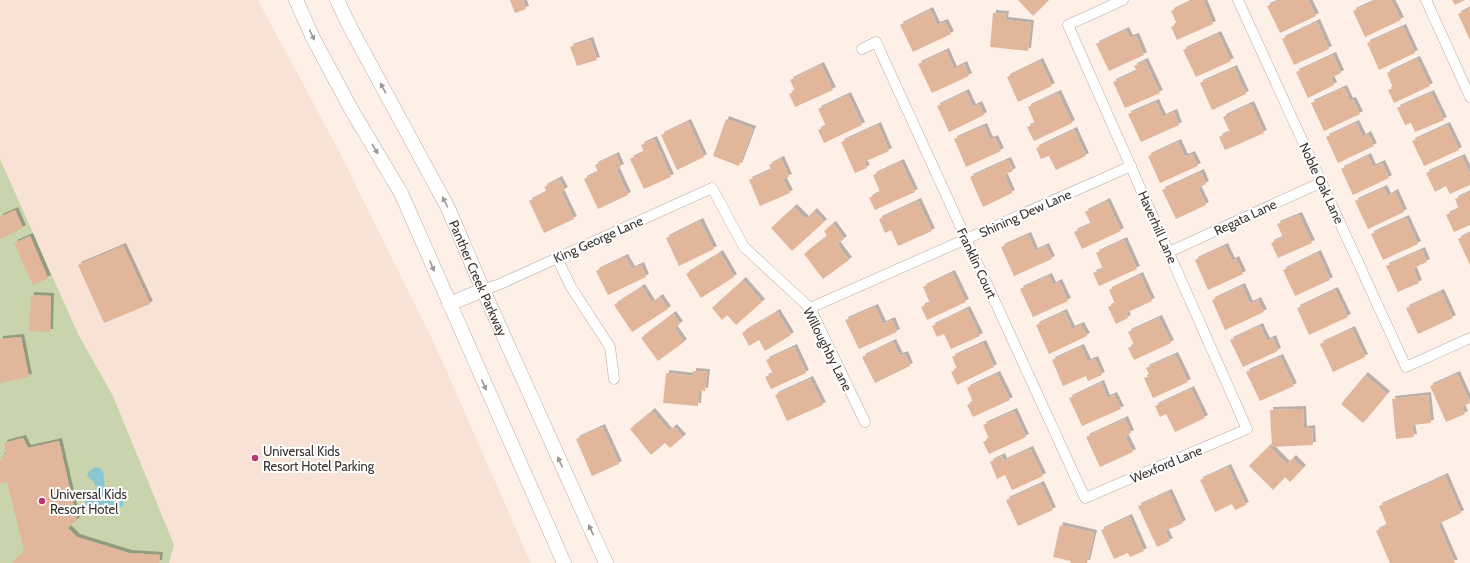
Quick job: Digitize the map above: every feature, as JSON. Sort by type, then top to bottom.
[{"type":"main road","points":[[296,0],[313,38],[351,109],[401,193],[564,563]]},
{"type":"main road","name":"Panther Creek Parkway","points":[[337,0],[350,27],[448,208],[606,563]]},
{"type":"main road","points":[[449,304],[484,290]]},
{"type":"street","name":"Haverhill Lane","points":[[1123,0],[1068,25],[1247,429]]},
{"type":"street","name":"Noble Oak Lane","points":[[1238,0],[1406,367],[1470,338]]},
{"type":"street","points":[[1426,0],[1470,97]]},
{"type":"street","name":"Franklin Court","points":[[862,49],[876,42],[1085,498]]},
{"type":"street","name":"Shining Dew Lane","points":[[810,308],[1131,166]]},
{"type":"street","name":"Regata Lane","points":[[1169,252],[1322,182]]},
{"type":"street","name":"King George Lane","points":[[484,290],[712,188]]},
{"type":"street","name":"Willoughby Lane","points":[[712,188],[744,247],[810,308],[865,422]]},
{"type":"street","points":[[557,258],[571,287],[610,347],[614,379]]},
{"type":"street","name":"Wexford Lane","points":[[1085,498],[1247,429]]},
{"type":"shaded area","points":[[0,0],[258,0],[339,151],[436,347],[531,563],[0,563]]},
{"type":"green space","points":[[0,159],[78,334],[113,396],[174,545],[169,563],[0,563]]},
{"type":"water","points":[[95,467],[100,468],[103,471],[105,490],[111,494],[120,493],[123,496],[123,507],[110,506],[104,509],[103,514],[99,516],[87,509],[85,501],[96,488],[94,482],[87,476],[89,471]]},
{"type":"building","points":[[510,0],[523,0],[526,9],[515,13]]},
{"type":"building","points":[[1018,0],[1049,0],[1033,16]]},
{"type":"building","points":[[1194,0],[1203,0],[1213,24],[1177,40],[1171,27],[1177,24],[1171,11]]},
{"type":"building","points":[[1281,0],[1308,0],[1316,16],[1280,33],[1267,6]]},
{"type":"building","points":[[1377,0],[1391,0],[1401,20],[1365,37],[1353,11]]},
{"type":"building","points":[[1452,0],[1465,0],[1455,5]]},
{"type":"building","points":[[1470,8],[1470,40],[1458,14]]},
{"type":"building","points":[[930,10],[937,25],[945,22],[951,34],[913,52],[900,25]]},
{"type":"building","points":[[993,13],[1006,14],[1005,20],[1031,23],[1028,51],[990,47]]},
{"type":"building","points":[[1317,22],[1329,49],[1294,65],[1282,39]]},
{"type":"building","points":[[1403,27],[1415,53],[1379,70],[1367,43]]},
{"type":"building","points":[[1126,30],[1130,38],[1136,36],[1144,55],[1109,71],[1096,44]]},
{"type":"building","points":[[1218,34],[1231,61],[1196,77],[1183,50]]},
{"type":"building","points":[[590,40],[597,60],[577,66],[570,47]]},
{"type":"building","points":[[946,51],[954,69],[964,64],[969,76],[932,93],[918,64]]},
{"type":"building","points":[[1333,55],[1341,73],[1331,78],[1334,85],[1308,98],[1296,72]]},
{"type":"building","points":[[1417,59],[1430,86],[1394,103],[1388,90],[1393,88],[1387,73]]},
{"type":"building","points":[[1040,61],[1052,86],[1018,102],[1007,77]]},
{"type":"building","points":[[1145,61],[1160,93],[1125,108],[1113,82],[1137,71],[1134,66]]},
{"type":"building","points":[[821,65],[833,90],[795,107],[789,94],[795,91],[790,80]]},
{"type":"building","points":[[1234,68],[1246,94],[1212,110],[1200,83]]},
{"type":"building","points":[[1344,88],[1350,101],[1353,100],[1360,114],[1324,131],[1311,103]]},
{"type":"building","points":[[966,92],[973,107],[979,104],[984,115],[949,132],[937,106]]},
{"type":"building","points":[[1058,93],[1072,123],[1034,141],[1027,127],[1035,124],[1028,107]]},
{"type":"building","points":[[1431,93],[1444,120],[1415,132],[1411,123],[1405,125],[1397,108]]},
{"type":"building","points":[[848,95],[862,125],[824,143],[818,130],[826,126],[818,109]]},
{"type":"building","points":[[1156,102],[1163,117],[1174,112],[1179,125],[1141,142],[1128,114]]},
{"type":"building","points":[[1251,104],[1264,133],[1225,150],[1219,137],[1230,132],[1223,117]]},
{"type":"building","points":[[726,119],[753,129],[739,166],[713,156]]},
{"type":"building","points":[[688,122],[704,157],[677,170],[661,135]]},
{"type":"building","points":[[1356,123],[1363,137],[1368,134],[1374,146],[1338,163],[1326,137]]},
{"type":"building","points":[[878,125],[889,151],[864,162],[867,168],[855,173],[841,142]]},
{"type":"building","points":[[1447,125],[1459,150],[1424,166],[1412,141]]},
{"type":"building","points":[[984,126],[990,140],[995,138],[1001,151],[966,167],[954,139]]},
{"type":"building","points":[[1074,130],[1086,156],[1056,170],[1049,156],[1041,159],[1036,148]]},
{"type":"building","points":[[654,139],[671,177],[644,189],[630,159],[644,152],[641,145]]},
{"type":"building","points":[[1178,142],[1185,157],[1192,154],[1198,166],[1160,183],[1148,156]]},
{"type":"building","points":[[616,155],[621,167],[616,169],[628,195],[598,209],[584,179],[598,172],[595,165]]},
{"type":"building","points":[[1368,156],[1373,167],[1382,163],[1389,178],[1353,195],[1341,169]]},
{"type":"building","points":[[1462,157],[1470,174],[1470,185],[1450,194],[1446,186],[1435,192],[1426,173]]},
{"type":"building","points":[[781,159],[789,177],[783,179],[790,193],[760,206],[749,180],[771,170],[769,165]]},
{"type":"building","points":[[1008,160],[1013,171],[1004,175],[1012,193],[983,207],[970,177]]},
{"type":"building","points":[[901,162],[915,192],[875,210],[869,198],[880,192],[873,175]]},
{"type":"building","points":[[1201,172],[1206,184],[1198,188],[1206,205],[1176,219],[1162,190]]},
{"type":"building","points":[[559,179],[565,190],[561,192],[574,219],[544,233],[529,201],[547,192],[544,187]]},
{"type":"building","points":[[1384,188],[1388,196],[1395,192],[1404,212],[1368,229],[1355,201]]},
{"type":"building","points":[[1470,192],[1470,225],[1454,232],[1446,215],[1459,209],[1455,199]]},
{"type":"building","points":[[918,201],[932,231],[898,246],[891,230],[885,233],[879,219]]},
{"type":"building","points":[[1107,201],[1121,231],[1082,249],[1074,232],[1091,224],[1085,212]]},
{"type":"building","points":[[794,207],[806,219],[814,211],[824,222],[792,251],[771,228]]},
{"type":"building","points":[[15,210],[23,228],[0,239],[0,217]]},
{"type":"building","points":[[1299,215],[1312,243],[1278,258],[1271,243],[1283,237],[1277,224]]},
{"type":"building","points":[[1406,218],[1418,244],[1383,260],[1371,234]]},
{"type":"building","points":[[700,221],[714,249],[679,266],[666,238]]},
{"type":"building","points":[[833,224],[844,239],[837,244],[849,260],[823,279],[804,254],[827,236],[824,231]]},
{"type":"building","points":[[1470,233],[1470,265],[1458,239]]},
{"type":"building","points":[[1028,235],[1035,251],[1046,246],[1052,259],[1014,276],[1001,247]]},
{"type":"building","points":[[30,236],[48,278],[33,285],[14,243]]},
{"type":"building","points":[[1124,240],[1137,269],[1099,286],[1093,273],[1103,269],[1096,253]]},
{"type":"building","points":[[123,246],[150,304],[104,323],[78,265]]},
{"type":"building","points":[[1225,246],[1232,261],[1236,259],[1243,274],[1208,290],[1195,260]]},
{"type":"building","points":[[1422,250],[1427,262],[1413,268],[1419,283],[1398,292],[1386,266]]},
{"type":"building","points":[[720,253],[734,277],[701,298],[686,274]]},
{"type":"building","points":[[1318,253],[1330,280],[1295,296],[1283,270]]},
{"type":"building","points":[[625,257],[632,269],[641,265],[646,277],[608,295],[596,271]]},
{"type":"building","points":[[952,273],[966,302],[927,320],[921,307],[930,303],[923,287]]},
{"type":"building","points":[[1140,275],[1152,301],[1126,313],[1128,318],[1116,324],[1108,307],[1115,304],[1109,290]]},
{"type":"building","points":[[1049,276],[1053,285],[1059,282],[1068,301],[1033,317],[1020,289]]},
{"type":"building","points":[[743,280],[762,302],[736,325],[727,315],[722,320],[712,308]]},
{"type":"building","points":[[1242,286],[1250,304],[1258,300],[1264,312],[1225,330],[1212,300]]},
{"type":"building","points":[[642,287],[652,303],[660,297],[668,309],[632,332],[614,305]]},
{"type":"building","points":[[1335,290],[1348,317],[1309,335],[1297,308]]},
{"type":"building","points":[[1441,292],[1453,318],[1418,334],[1406,308]]},
{"type":"building","points":[[31,295],[51,296],[50,332],[29,331]]},
{"type":"building","points":[[875,307],[883,324],[892,320],[897,332],[859,349],[845,320]]},
{"type":"building","points":[[967,309],[980,336],[951,349],[944,334],[937,337],[932,326]]},
{"type":"building","points":[[777,312],[791,335],[765,351],[759,340],[749,346],[742,333]]},
{"type":"building","points":[[1064,312],[1072,329],[1081,325],[1087,336],[1049,354],[1036,325]]},
{"type":"building","points":[[673,314],[680,324],[674,328],[684,342],[658,361],[641,338]]},
{"type":"building","points":[[1159,318],[1171,343],[1134,360],[1128,348],[1134,345],[1128,332]]},
{"type":"building","points":[[1260,326],[1267,341],[1273,338],[1278,351],[1243,367],[1230,340]]},
{"type":"building","points":[[1352,329],[1365,357],[1333,372],[1320,344]]},
{"type":"building","points":[[21,337],[29,377],[0,383],[0,339]]},
{"type":"building","points":[[893,342],[900,356],[905,354],[910,366],[875,383],[862,357]]},
{"type":"building","points":[[983,343],[994,367],[957,385],[951,372],[957,369],[952,357]]},
{"type":"building","points":[[794,347],[806,373],[771,389],[765,377],[773,374],[766,360]]},
{"type":"building","points":[[1081,347],[1088,362],[1095,359],[1102,375],[1088,381],[1086,376],[1063,386],[1052,360]]},
{"type":"building","points":[[1175,355],[1188,382],[1153,398],[1144,378],[1150,376],[1146,368]]},
{"type":"building","points":[[1280,357],[1294,386],[1260,401],[1246,372]]},
{"type":"building","points":[[693,371],[707,372],[705,391],[699,390],[698,406],[663,403],[666,373],[693,376]]},
{"type":"building","points":[[997,374],[1010,400],[973,417],[967,405],[973,402],[967,388]]},
{"type":"building","points":[[1457,374],[1470,403],[1462,407],[1465,414],[1446,422],[1430,386]]},
{"type":"building","points":[[1365,375],[1387,394],[1363,423],[1341,404]]},
{"type":"building","points":[[810,379],[823,405],[787,421],[775,395]]},
{"type":"building","points":[[1101,383],[1107,398],[1114,395],[1121,409],[1082,426],[1069,398]]},
{"type":"building","points":[[1191,389],[1205,418],[1175,432],[1166,414],[1160,417],[1155,406]]},
{"type":"building","points":[[1428,395],[1431,423],[1412,425],[1414,437],[1396,439],[1392,399]]},
{"type":"building","points":[[1303,409],[1304,429],[1312,428],[1313,445],[1272,447],[1270,410]]},
{"type":"building","points":[[652,411],[669,431],[674,427],[683,437],[670,448],[665,443],[651,455],[630,429]]},
{"type":"building","points":[[1014,411],[1026,437],[989,454],[983,442],[989,439],[983,425]]},
{"type":"building","points":[[1125,419],[1131,433],[1125,436],[1133,452],[1100,467],[1086,437]]},
{"type":"building","points":[[602,427],[619,464],[592,476],[576,439]]},
{"type":"building","name":"Universal Kids Resort Hotel","points":[[23,438],[28,448],[59,441],[77,520],[68,528],[77,537],[129,553],[160,555],[159,563],[12,563],[24,551],[7,482],[0,484],[0,461],[2,461],[1,456],[6,454],[4,443]]},
{"type":"building","points":[[1269,446],[1287,464],[1293,458],[1303,468],[1290,482],[1285,477],[1273,490],[1249,466]]},
{"type":"building","points":[[1030,449],[1043,476],[1012,490],[1005,475],[997,479],[990,462],[1002,456],[1004,461]]},
{"type":"building","points":[[1228,467],[1246,505],[1235,510],[1232,504],[1215,512],[1200,480]]},
{"type":"building","points":[[1445,476],[1461,513],[1438,524],[1455,563],[1390,563],[1376,531],[1387,525],[1379,506]]},
{"type":"building","points":[[1041,484],[1053,510],[1018,526],[1006,500]]},
{"type":"building","points":[[1169,492],[1183,523],[1165,531],[1170,541],[1157,547],[1138,506]]},
{"type":"building","points":[[1129,517],[1144,551],[1130,557],[1128,553],[1114,559],[1101,530]]},
{"type":"building","points":[[1060,525],[1094,533],[1087,563],[1070,563],[1071,561],[1053,557]]},
{"type":"place","name":"Universal Kids Resort Hotel Parking","points":[[255,458]]},
{"type":"place","name":"Universal Kids Resort Hotel","points":[[42,501]]}]
